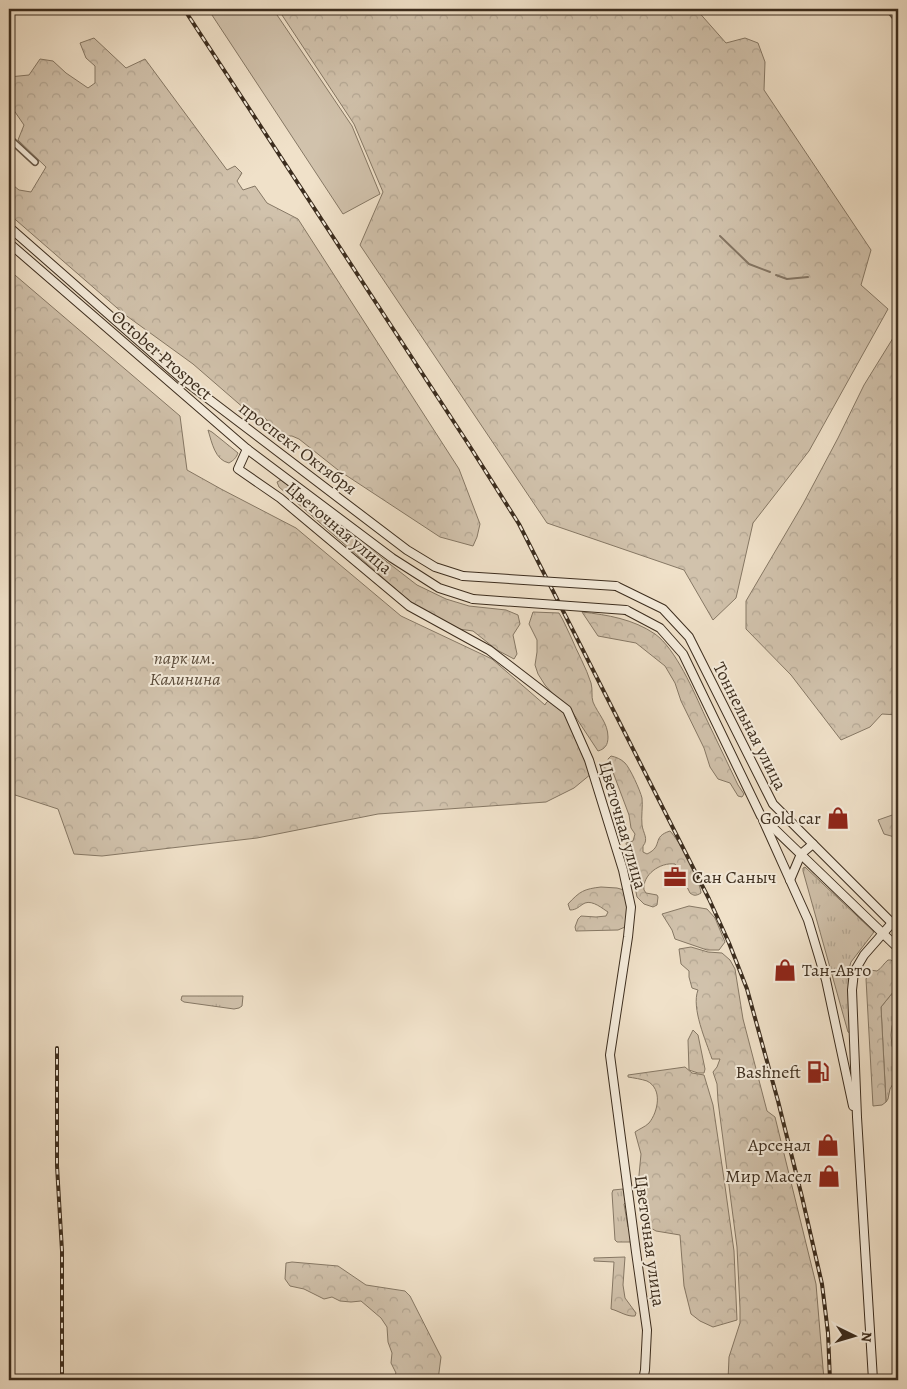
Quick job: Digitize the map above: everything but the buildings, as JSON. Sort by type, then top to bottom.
[{"type":"main road","name":"проспект Октября","points":[[9,227],[182,378],[407,550],[435,567],[464,576],[616,586]]},
{"type":"main road","name":"October Prospect","points":[[9,243],[247,449],[392,558],[439,588],[473,599],[626,610]]},
{"type":"main road","name":"Цветочная улица","points":[[247,449],[238,469],[280,498],[409,606],[489,650],[567,710],[589,760],[623,870],[631,907],[610,1055],[647,1330],[646,1370],[643,1380]]},
{"type":"main road","name":"Тоннельная улица","points":[[616,586],[663,609],[689,637],[773,804],[898,929]]},
{"type":"main road","name":"Тоннельная улица","points":[[626,610],[660,628],[683,654],[762,816],[898,948]]},
{"type":"main road","points":[[762,816],[808,920],[826,980],[850,1094],[857,1117]]},
{"type":"main road","points":[[790,880],[801,854],[813,844]]},
{"type":"main road","points":[[873,1380],[857,1117],[852,990],[854,972],[864,955],[892,922]]},
{"type":"street","points":[[889,9],[898,20]]},
{"type":"street","points":[[9,138],[35,162]]},
{"type":"green space","points":[[208,9],[273,9],[352,126],[380,194],[343,214]]},
{"type":"green space","points":[[278,9],[696,9],[726,43],[745,38],[758,43],[765,62],[764,90],[871,250],[861,285],[888,309],[809,451],[753,523],[736,598],[713,620],[684,570],[547,523],[360,245],[383,192],[354,124]]},
{"type":"green space","points":[[94,38],[126,68],[145,59],[227,170],[235,166],[242,173],[237,181],[243,190],[255,186],[267,203],[298,219],[459,469],[480,524],[473,546],[440,537],[338,470],[299,439],[292,436],[279,436],[265,418],[253,416],[193,364],[124,314],[9,214],[9,182],[19,190],[31,192],[46,167],[18,140],[24,125],[13,109],[9,77],[29,75],[40,59],[53,61],[66,73],[88,88],[95,83],[95,66],[86,58],[80,43]]},
{"type":"green space","name":"парк им. Калинина","points":[[9,270],[180,416],[187,470],[296,528],[401,616],[492,659],[545,705],[549,700],[565,714],[591,774],[574,788],[546,802],[378,814],[257,838],[102,856],[74,854],[58,809],[9,793]]},
{"type":"green space","points":[[898,330],[898,715],[882,714],[870,727],[841,740],[791,675],[746,629],[746,601],[803,504],[864,385]]},
{"type":"green space","points":[[208,430],[238,453],[234,460],[229,463],[217,455]]},
{"type":"green space","points":[[281,480],[417,585],[446,599],[469,606],[506,610],[518,615],[520,624],[513,635],[517,654],[514,659],[497,650],[473,631],[459,629],[414,605],[279,487],[277,482]]},
{"type":"green space","points":[[533,612],[559,613],[564,622],[589,677],[592,686],[593,702],[608,732],[606,746],[598,751],[569,707],[553,694],[538,674],[535,665],[537,640],[529,624]]},
{"type":"green space","points":[[582,612],[611,616],[629,621],[647,629],[663,641],[677,660],[690,683],[744,794],[742,797],[738,796],[730,783],[718,779],[710,767],[704,748],[681,701],[675,683],[665,666],[636,643],[598,636]]},
{"type":"green space","points":[[611,756],[620,759],[627,766],[641,794],[642,825],[646,838],[643,852],[647,854],[652,851],[661,836],[670,831],[689,860],[700,887],[701,893],[698,895],[690,893],[675,864],[669,864],[658,867],[653,871],[644,884],[646,893],[657,895],[657,905],[653,907],[644,904],[637,897],[626,843],[633,841],[635,834],[631,828],[629,815],[608,759]]},
{"type":"green space","points":[[604,767],[608,770],[626,824],[624,829],[621,829],[601,770]]},
{"type":"green space","points":[[898,813],[898,838],[884,834],[878,820]]},
{"type":"green space","points":[[805,867],[874,932],[851,962],[848,972],[850,1033],[848,1032],[803,871]]},
{"type":"green space","points":[[601,887],[624,890],[628,910],[625,927],[618,930],[576,931],[575,927],[581,916],[606,916],[608,912],[598,905],[588,902],[576,909],[570,910],[568,904],[583,891]]},
{"type":"green space","points":[[689,906],[707,909],[715,918],[725,942],[719,950],[707,950],[675,939],[662,914]]},
{"type":"green space","points":[[691,947],[708,952],[722,953],[730,960],[735,969],[743,1019],[767,1111],[775,1117],[816,1284],[824,1380],[728,1380],[729,1357],[740,1323],[737,1247],[717,1084],[713,1072],[720,1059],[712,1059],[696,1006],[698,990],[692,988],[689,971],[681,964],[679,949]]},
{"type":"green space","points":[[888,960],[891,960],[898,966],[898,986],[881,1007],[886,1102],[882,1105],[873,1106],[866,979],[870,970],[877,971]]},
{"type":"green space","points":[[898,986],[898,1003],[894,1010],[896,1017],[891,1035],[892,1046],[898,1056],[898,1075],[890,1089],[886,1102],[881,1007]]},
{"type":"green space","points":[[182,996],[243,996],[242,1006],[234,1009],[184,1002],[181,1000]]},
{"type":"green space","points":[[693,1030],[698,1035],[705,1069],[704,1073],[689,1070],[688,1040]]},
{"type":"green space","points":[[685,1067],[692,1073],[704,1075],[713,1105],[734,1251],[737,1320],[713,1327],[691,1314],[684,1286],[680,1235],[656,1231],[644,1224],[639,1175],[641,1154],[635,1132],[649,1123],[655,1113],[657,1095],[655,1089],[647,1081],[628,1077],[628,1075]]},
{"type":"green space","points":[[623,1189],[628,1227],[631,1230],[632,1239],[630,1242],[617,1242],[615,1240],[612,1193],[613,1190]]},
{"type":"green space","points":[[625,1257],[623,1285],[625,1298],[636,1313],[635,1316],[626,1315],[611,1309],[614,1262],[594,1261],[594,1258]]},
{"type":"green space","points":[[286,1263],[338,1266],[366,1285],[405,1291],[410,1296],[441,1357],[438,1380],[392,1380],[396,1373],[391,1363],[392,1353],[388,1342],[387,1327],[381,1318],[361,1301],[340,1301],[332,1297],[324,1299],[304,1289],[290,1286],[285,1279]]},
{"type":"waterway","points":[[720,236],[749,264],[770,272]]},
{"type":"waterway","points":[[776,275],[787,279],[808,277]]},
{"type":"railway","points":[[184,9],[519,524],[709,899],[747,989],[778,1101],[822,1284],[828,1333],[830,1380]]},
{"type":"railway","points":[[57,1048],[57,1166],[62,1251],[62,1380]]},
{"type":"place","name":"Gold car","points":[[838,818]]},
{"type":"place","name":"Сан Саныч","points":[[675,877]]},
{"type":"place","name":"Тан-Авто","points":[[785,970]]},
{"type":"place","name":"Bashneft","points":[[818,1072]]},
{"type":"place","name":"Арсенал","points":[[828,1145]]},
{"type":"place","name":"Мир Масел","points":[[829,1176]]}]
